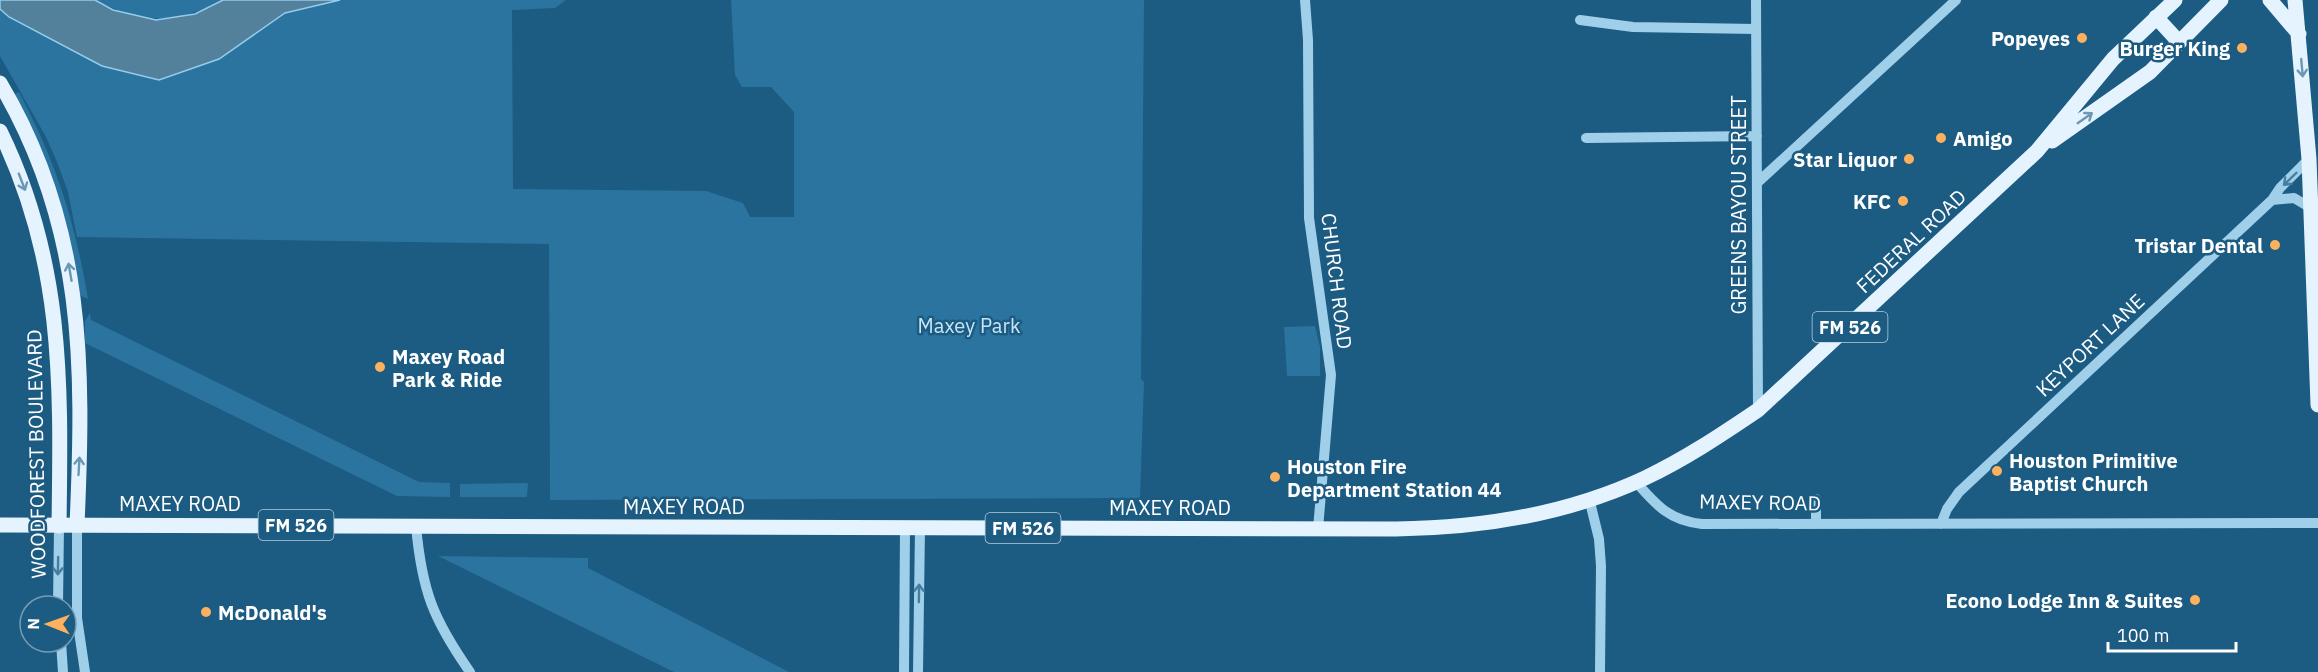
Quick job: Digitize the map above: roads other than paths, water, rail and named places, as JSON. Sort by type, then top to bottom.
[{"type":"main road","name":"FEDERAL ROAD","points":[[1636,482],[1710,443],[1758,410],[2037,151],[2115,57],[2175,0]]},
{"type":"main road","name":"FEDERAL ROAD","points":[[2037,151],[2150,72],[2221,0]]},
{"type":"main road","points":[[2270,0],[2299,34]]},
{"type":"main road","points":[[2297,4],[2309,159],[2318,405]]},
{"type":"main road","points":[[2156,17],[2179,42]]},
{"type":"main road","name":"WOODFOREST BOULEVARD","points":[[0,83],[6,110],[48,188],[66,250],[76,305],[81,374],[77,525]]},
{"type":"main road","points":[[2091,86],[2106,104]]},
{"type":"main road","name":"WOODFOREST BOULEVARD","points":[[0,131],[28,197],[45,256],[55,308],[59,375],[59,526]]},
{"type":"main road","points":[[55,308],[76,305]]},
{"type":"main road","points":[[59,375],[81,374]]},
{"type":"main road","name":"MAXEY ROAD","points":[[0,525],[1318,529],[1454,527],[1503,520],[1589,498],[1636,482]]},
{"type":"street","name":"CHURCH ROAD","points":[[1305,0],[1308,40],[1309,218],[1331,375],[1318,529]]},
{"type":"street","name":"GREENS BAYOU STREET","points":[[1756,0],[1758,410]]},
{"type":"street","points":[[1756,183],[1956,0]]},
{"type":"street","points":[[1580,20],[1634,27],[1756,29]]},
{"type":"street","points":[[1586,138],[1757,136]]},
{"type":"street","name":"KEYPORT LANE","points":[[1941,524],[1947,509],[1959,492],[2272,200],[2280,188],[2309,159]]},
{"type":"street","points":[[2272,200],[2294,198],[2311,208]]},
{"type":"street","name":"MAXEY ROAD","points":[[1636,482],[1666,513],[1691,523],[2318,523]]},
{"type":"street","points":[[1589,498],[1599,539],[1601,566],[1600,672]]},
{"type":"street","points":[[1816,500],[1816,524]]},
{"type":"street","name":"WOODFOREST BOULEVARD","points":[[77,525],[77,618],[85,672]]},
{"type":"street","name":"WOODFOREST BOULEVARD","points":[[58,594],[59,526]]},
{"type":"street","points":[[416,526],[420,564],[432,611],[446,638],[470,672]]},
{"type":"street","points":[[904,672],[904,629],[912,528]]},
{"type":"street","points":[[912,528],[918,672]]},
{"type":"street","points":[[904,629],[918,629]]},
{"type":"street","points":[[62,654],[63,672]]},
{"type":"place","name":"Popeyes","points":[[2082,38]]},
{"type":"place","name":"Burger King","points":[[2242,48]]},
{"type":"place","name":"Amigo","points":[[1941,138]]},
{"type":"place","name":"Star Liquor","points":[[1909,159]]},
{"type":"place","name":"KFC","points":[[1903,201]]},
{"type":"place","name":"Tristar Dental","points":[[2275,245]]},
{"type":"place","name":"Maxey Road Park & Ride","points":[[380,367]]},
{"type":"place","name":"Houston Primitive Baptist Church","points":[[1997,471]]},
{"type":"place","name":"Houston Fire Department Station 44","points":[[1275,477]]},
{"type":"place","name":"Econo Lodge Inn & Suites","points":[[2195,600]]},
{"type":"place","name":"McDonald's","points":[[206,612]]},
{"type":"park label","name":"Maxey Park","points":[[969,325]]}]
